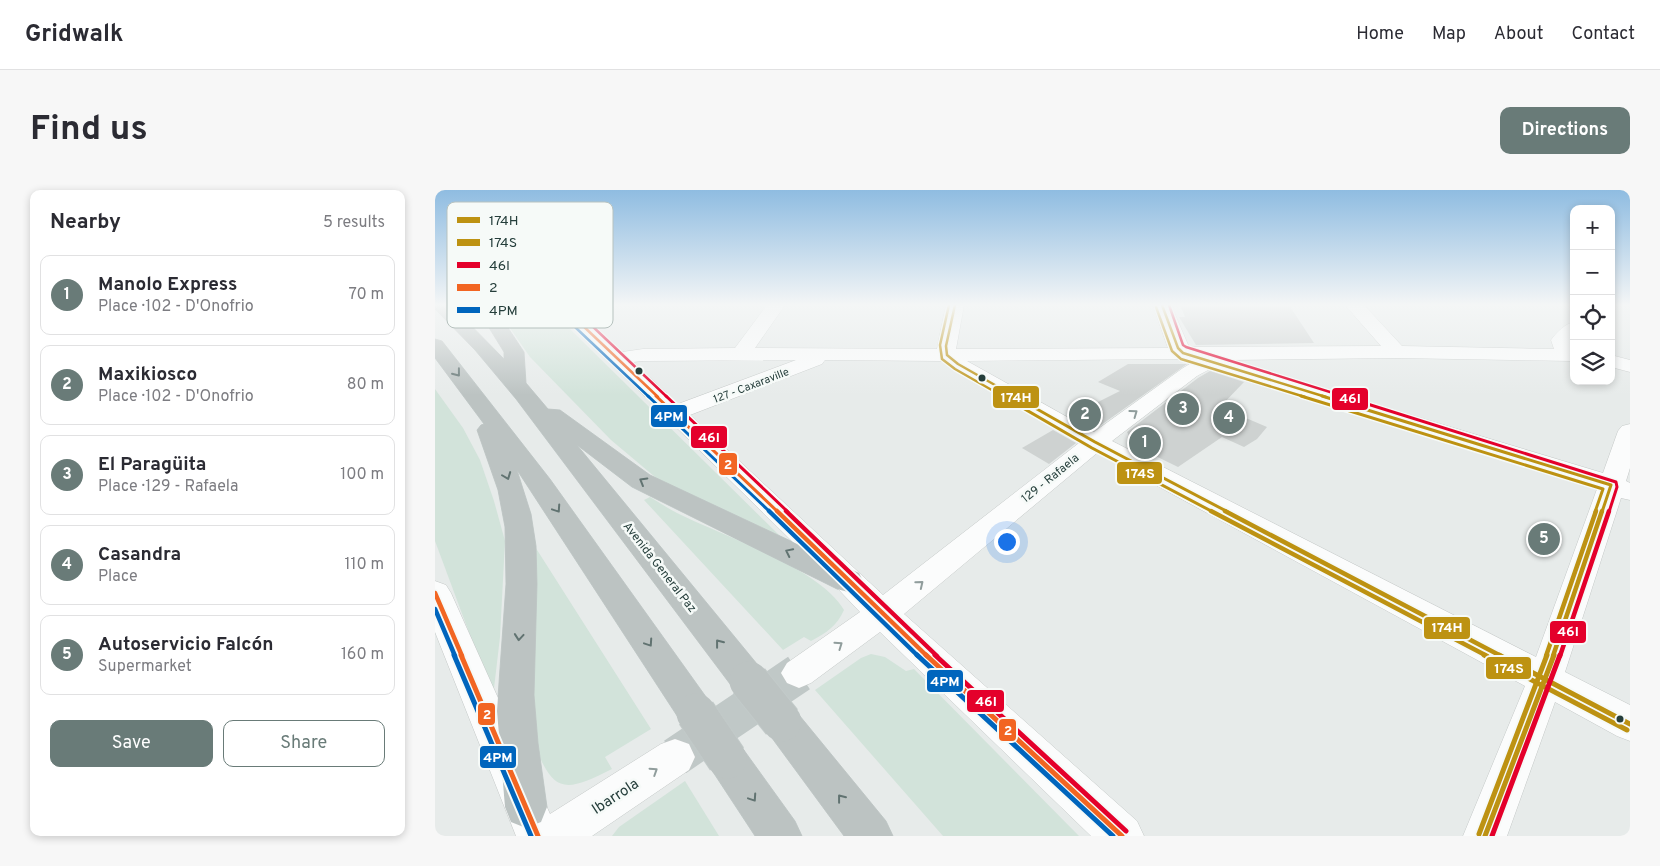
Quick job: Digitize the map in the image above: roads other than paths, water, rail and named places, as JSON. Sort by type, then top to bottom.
[{"type":"highway","name":"Avenida General Paz","points":[[471,335],[519,390],[871,836]]},
{"type":"highway","points":[[503,335],[514,352],[519,390],[641,481],[848,581]]},
{"type":"highway","points":[[436,346],[477,398],[541,486],[779,836]]},
{"type":"highway","points":[[477,398],[511,486],[519,528],[523,571],[516,680],[517,728],[532,821]]},
{"type":"street","points":[[593,335],[882,614],[1122,836]]},
{"type":"street","points":[[741,354],[754,335]]},
{"type":"street","points":[[948,335],[946,346],[947,355],[958,364],[1095,442],[1630,724]]},
{"type":"street","points":[[1174,335],[1178,348],[1183,353]]},
{"type":"street","points":[[1382,335],[1397,352]]},
{"type":"street","points":[[1218,358],[1397,352],[1569,355],[1561,340],[1566,335]]},
{"type":"street","points":[[617,358],[643,355],[741,354],[1183,353],[1218,358],[1621,489]]},
{"type":"street","name":"127 - Caxaraville","points":[[675,413],[825,355]]},
{"type":"street","points":[[1615,355],[1630,355]]},
{"type":"street","name":"129 - Rafaela","points":[[882,614],[1095,442],[1190,372],[1218,358]]},
{"type":"street","points":[[1615,361],[1630,366]]},
{"type":"street","points":[[1485,836],[1621,489],[1630,431]]},
{"type":"street","points":[[435,594],[532,821]]},
{"type":"street","points":[[799,673],[882,614]]},
{"type":"street","name":"Ibarrola","points":[[554,836],[675,757]]},
{"type":"tunnel","points":[[675,757],[799,673]]},
{"type":"place","name":"El Paragüita","points":[[1183,409]]},
{"type":"place","name":"Maxikiosco","points":[[1085,415]]},
{"type":"place","name":"Casandra","points":[[1229,418]]},
{"type":"place","name":"Manolo Express","points":[[1145,443]]},
{"type":"place","name":"Autoservicio Falcón","points":[[1544,539]]}]
